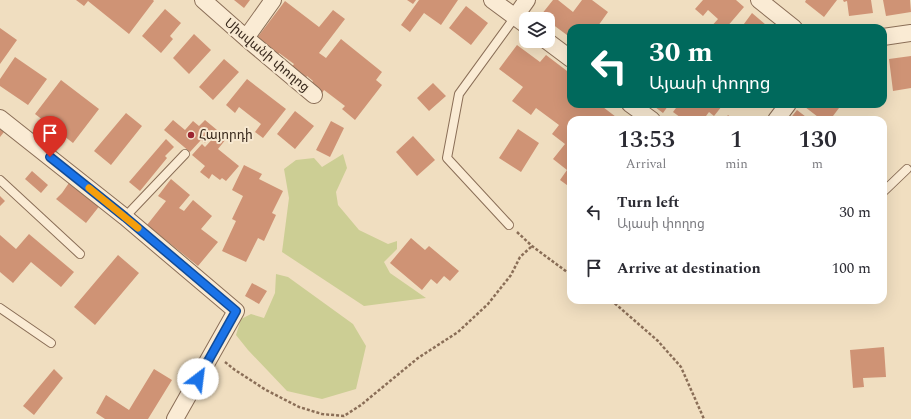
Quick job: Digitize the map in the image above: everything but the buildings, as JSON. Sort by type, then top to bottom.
[{"type":"street","name":"Սիսվանի փողոց","points":[[203,0],[314,95]]},
{"type":"street","points":[[246,38],[273,0]]},
{"type":"street","points":[[492,0],[519,20]]},
{"type":"street","points":[[524,12],[527,0]]},
{"type":"street","points":[[759,0],[789,24]]},
{"type":"street","points":[[887,36],[911,33]]},
{"type":"street","points":[[555,47],[567,56]]},
{"type":"street","points":[[636,108],[646,116]]},
{"type":"street","points":[[0,118],[125,217],[236,311],[175,419]]},
{"type":"lane","points":[[509,225],[447,158],[459,94],[519,23]]},
{"type":"lane","points":[[125,217],[185,154]]},
{"type":"lane","points":[[887,188],[907,169]]},
{"type":"lane","points":[[0,180],[80,254]]},
{"type":"lane","points":[[0,308],[51,343]]},
{"type":"path","points":[[509,225],[532,246],[567,272]]},
{"type":"path","points":[[213,353],[235,370],[260,386],[299,407],[322,414],[344,416],[361,405],[418,358],[458,332],[488,304],[511,275],[520,256],[532,246]]},
{"type":"path","points":[[616,304],[658,341],[681,367],[704,419]]},
{"type":"green space","points":[[343,154],[347,168],[336,192],[338,205],[359,230],[388,244],[397,241],[397,249],[384,262],[390,273],[426,298],[364,306],[282,252],[289,198],[284,169],[296,160],[314,158],[322,167]]},
{"type":"green space","points":[[276,274],[288,277],[353,324],[366,346],[356,389],[322,399],[287,391],[248,350],[236,335],[241,319],[251,314],[264,318],[275,293]]},
{"type":"slow traffic","points":[[89,188],[138,228]]},
{"type":"place","name":"Հայորդի","points":[[191,135]]},
{"type":"route","points":[[50,157],[125,217],[236,311],[198,379]]}]
